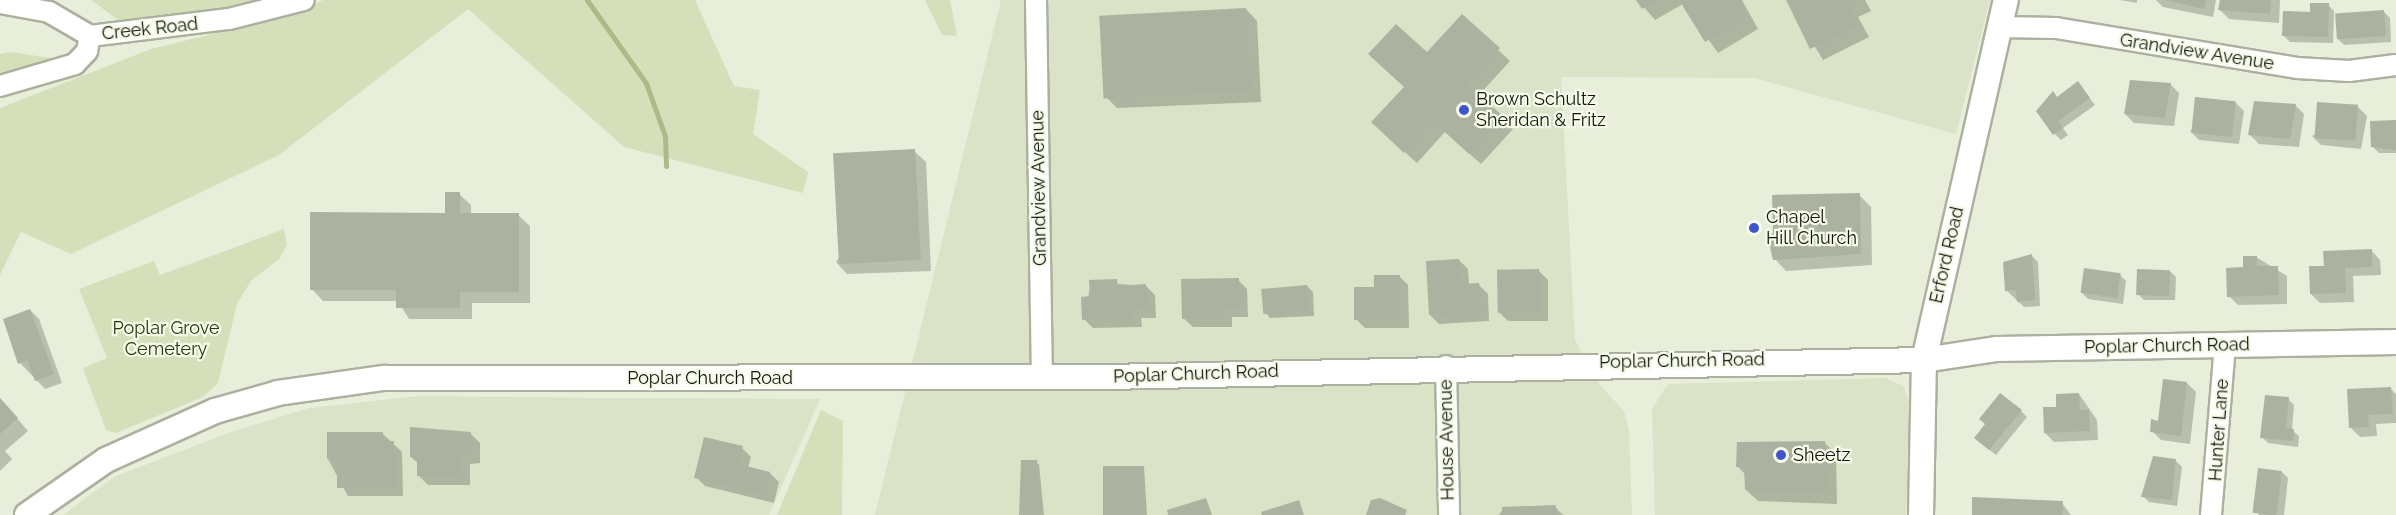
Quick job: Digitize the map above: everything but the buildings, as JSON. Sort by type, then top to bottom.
[{"type":"street","name":"Creek Road","points":[[0,3],[49,12],[90,36],[230,19],[304,0]]},
{"type":"street","name":"Grandview Avenue","points":[[1036,0],[1042,377]]},
{"type":"street","name":"Erford Road","points":[[1921,515],[1924,360],[2006,0]]},
{"type":"street","name":"Grandview Avenue","points":[[1999,27],[2056,28],[2297,68],[2349,71],[2396,65]]},
{"type":"street","points":[[0,86],[75,64],[87,51],[90,36]]},
{"type":"street","name":"Poplar Church Road","points":[[27,515],[106,460],[151,437],[215,411],[332,383],[437,376],[1042,377],[1446,366],[1924,360],[1997,349],[2396,342]]},
{"type":"street","name":"Hunter Lane","points":[[2211,515],[2225,345]]},
{"type":"street","name":"House Avenue","points":[[1446,366],[1449,515]]},
{"type":"shaded area","points":[[1001,0],[1990,0],[1956,134],[1755,78],[1561,77],[1575,340],[1600,385],[1624,411],[1629,431],[1632,515],[875,515]]},
{"type":"shaded area","points":[[1886,378],[1903,386],[1909,401],[1906,515],[1655,515],[1652,409],[1668,384]]},
{"type":"shaded area","points":[[419,396],[820,399],[769,515],[63,515],[114,477],[228,433],[309,408]]},
{"type":"green space","points":[[91,0],[283,0],[161,22],[118,20]]},
{"type":"green space","points":[[323,0],[695,0],[734,86],[760,90],[753,134],[808,172],[803,193],[624,147],[468,9],[279,155],[71,254],[21,232],[0,275],[0,108],[151,49],[294,14]]},
{"type":"green space","points":[[925,0],[950,0],[957,36],[942,35]]},
{"type":"green space","points":[[10,52],[58,59],[0,80],[0,54]]},
{"type":"green space","name":"Poplar Grove Cemetery","points":[[284,229],[287,245],[280,258],[251,281],[237,304],[218,383],[203,397],[116,433],[106,430],[83,368],[107,358],[79,289],[154,261],[160,275]]},
{"type":"green space","points":[[821,410],[843,421],[842,515],[777,515]]},
{"type":"waterway","points":[[587,0],[646,83],[665,136],[666,166]]},
{"type":"place","name":"Brown Schultz Sheridan & Fritz","points":[[1464,110]]},
{"type":"place","name":"Chapel Hill Church","points":[[1754,228]]},
{"type":"place","name":"Sheetz","points":[[1781,455]]}]
